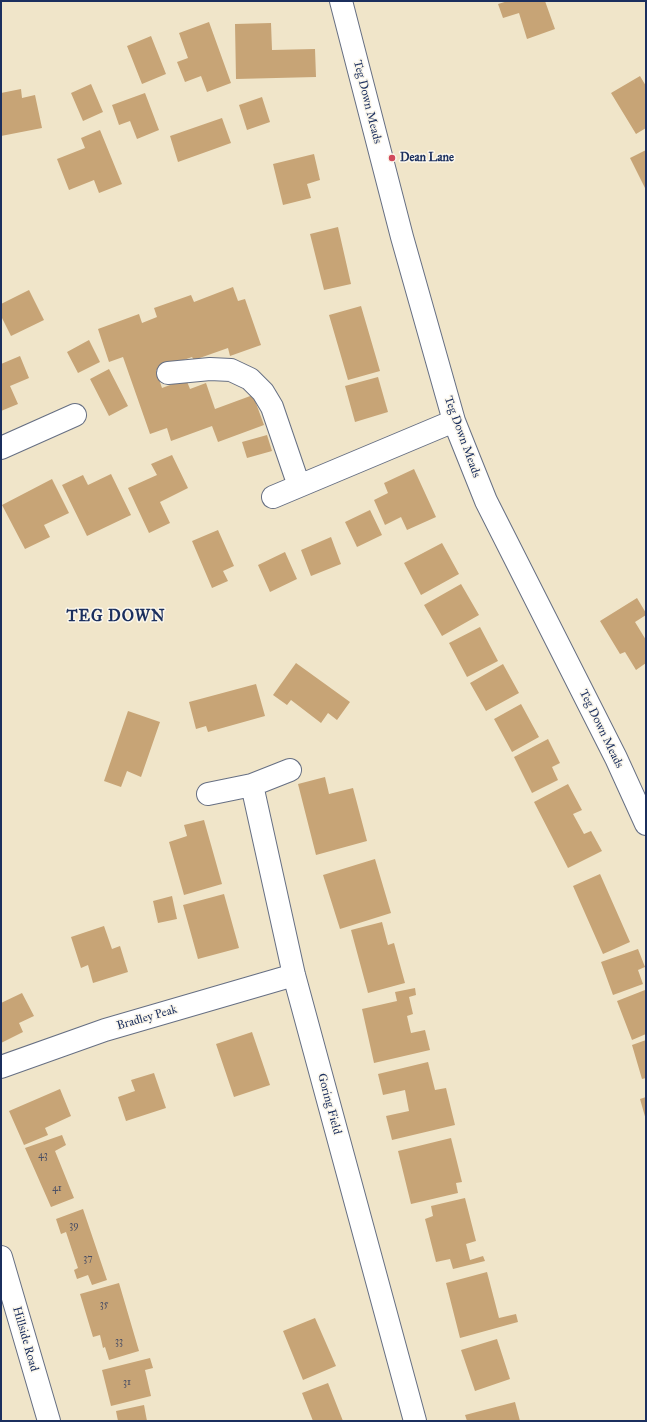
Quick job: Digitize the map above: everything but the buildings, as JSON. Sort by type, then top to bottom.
[{"type":"street","name":"Teg Down Meads","points":[[341,1],[402,237],[454,421],[486,502],[616,758],[646,824]]},
{"type":"street","points":[[168,373],[217,369],[232,370],[250,379],[263,392],[272,407],[299,486]]},
{"type":"street","points":[[1,448],[76,415]]},
{"type":"street","points":[[273,498],[454,421]]},
{"type":"street","points":[[208,794],[252,785],[290,770]]},
{"type":"street","name":"Goring Field","points":[[252,785],[294,975],[415,1421]]},
{"type":"street","name":"Bradley Peak","points":[[1,1067],[105,1030],[294,975]]},
{"type":"street","name":"Hillside Road","points":[[2,1264],[49,1421]]},
{"type":"place","name":"Dean Lane","points":[[392,158]]},
{"type":"district","name":"TEG DOWN","points":[[116,617]]}]
